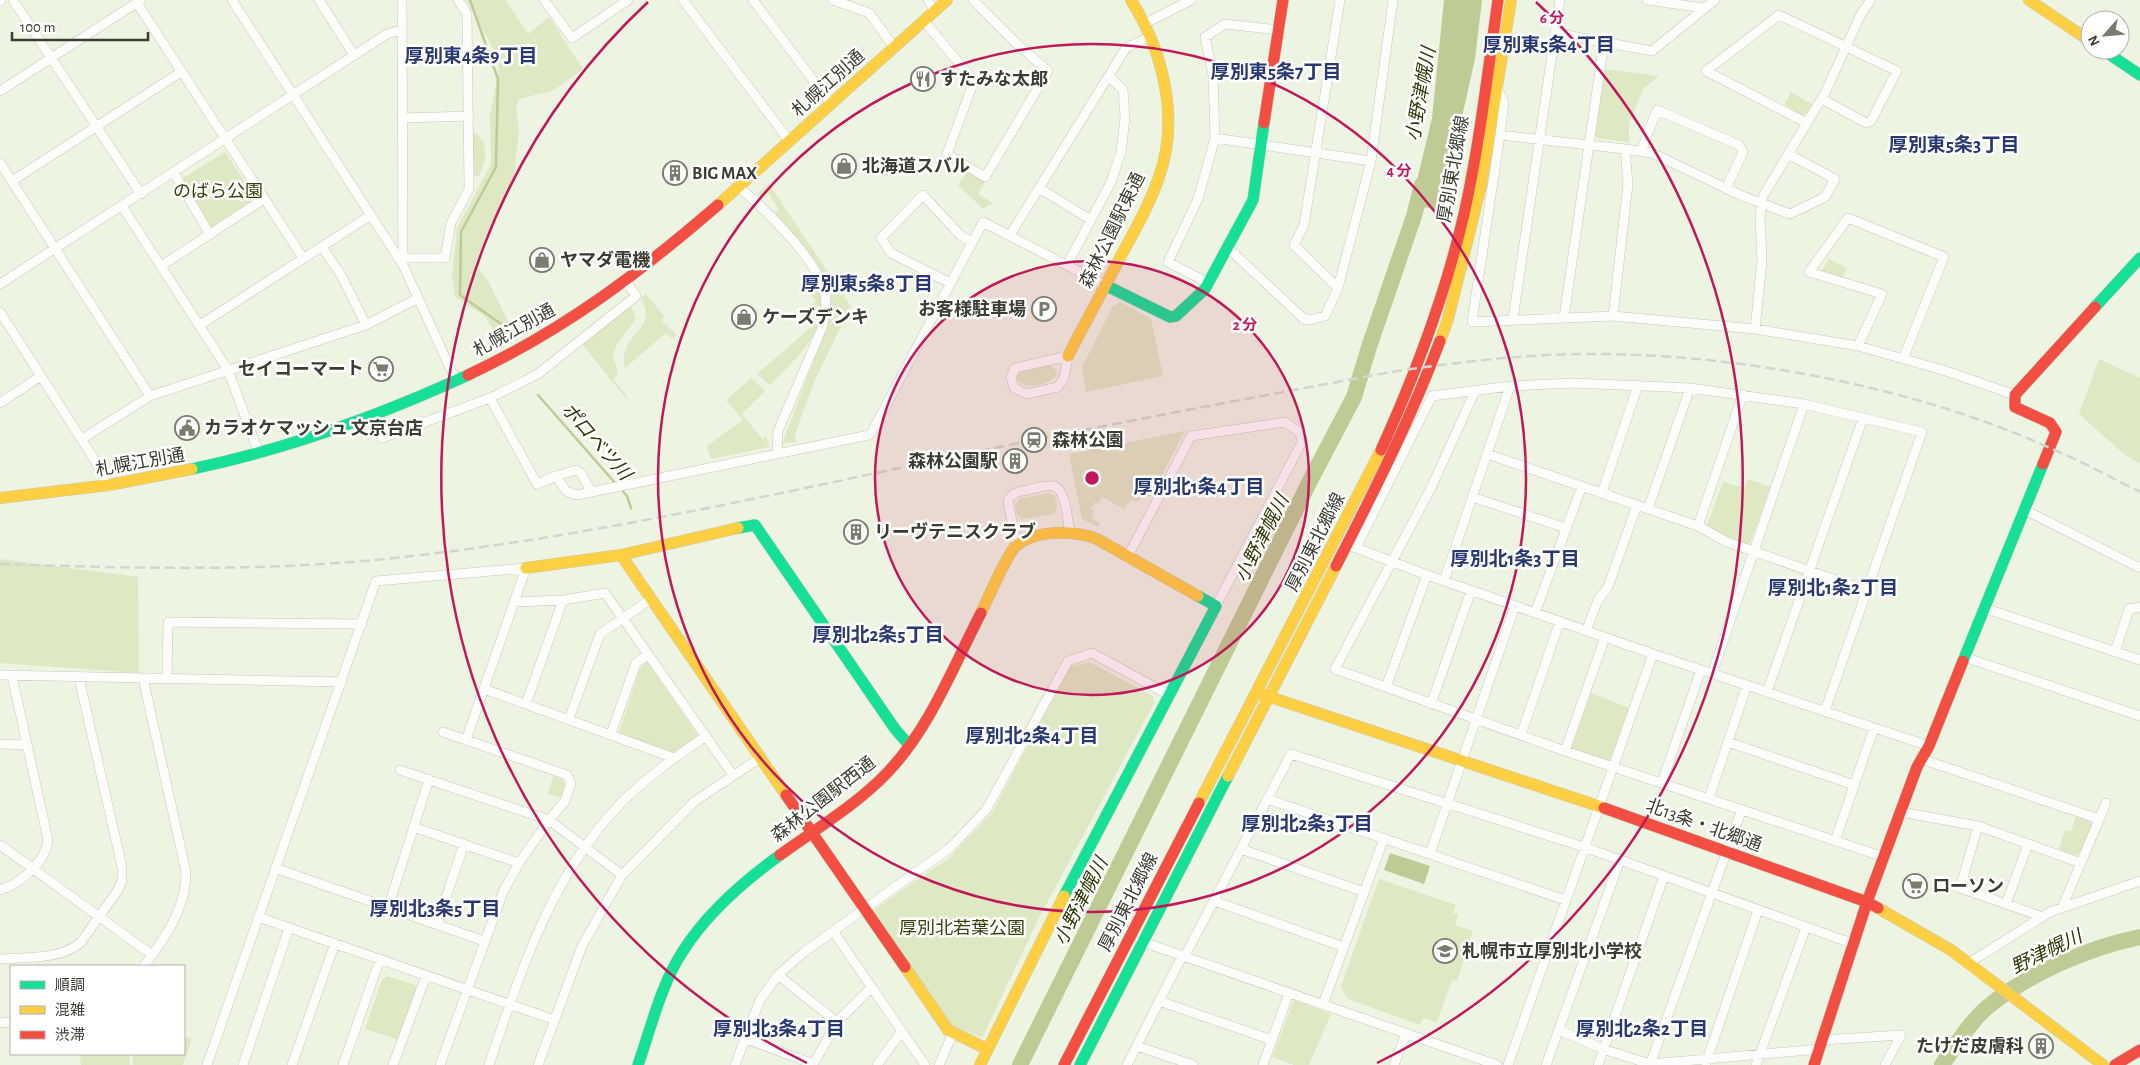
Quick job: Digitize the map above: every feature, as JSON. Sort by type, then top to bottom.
[{"type":"main road","name":"札幌江別通","points":[[0,498],[107,487],[217,466],[259,454],[373,416],[456,381],[539,339],[626,281],[739,187],[948,0]]},
{"type":"main road","name":"森林公園駅東通","points":[[1068,356],[1154,194],[1166,153],[1167,105],[1160,62],[1151,36],[1131,0]]},
{"type":"main road","points":[[1105,285],[1170,317],[1176,316],[1183,310],[1208,284],[1253,200],[1283,0]]},
{"type":"main road","name":"厚別東北郷線","points":[[1064,1065],[1375,463],[1412,382],[1433,325],[1458,240],[1468,191],[1498,0]]},
{"type":"main road","name":"厚別東北郷線","points":[[1080,1065],[1268,697],[1351,546],[1424,384],[1448,319],[1481,186],[1498,90],[1510,0]]},
{"type":"main road","points":[[2029,0],[2080,34]]},
{"type":"main road","points":[[2118,60],[2140,75]]},
{"type":"main road","points":[[1814,1065],[1867,902],[1900,812],[1921,759],[1929,746],[2023,509],[2056,432],[2050,422],[2015,407],[2015,396],[2140,258]]},
{"type":"main road","points":[[526,568],[621,555],[697,536],[755,525],[895,729],[909,745]]},
{"type":"main road","points":[[980,1065],[1054,913],[1216,606],[1090,536],[1070,532],[1029,540],[1017,546]]},
{"type":"main road","name":"森林公園駅西通","points":[[638,1065],[664,992],[682,952],[703,924],[727,898],[756,872],[812,834],[864,794],[887,773],[909,745],[933,706],[1009,555],[1017,546]]},
{"type":"main road","points":[[621,555],[948,1030],[986,1050]]},
{"type":"main road","name":"北13条・北郷通","points":[[1256,693],[1597,806],[1867,902],[1951,950],[2103,1065]]},
{"type":"main road","points":[[2115,1065],[2140,1050]]},
{"type":"street","points":[[13,0],[141,194]]},
{"type":"street","points":[[232,0],[403,262],[456,381]]},
{"type":"street","points":[[319,0],[354,55]]},
{"type":"street","points":[[402,0],[403,262]]},
{"type":"street","points":[[403,262],[444,258],[451,223],[469,189],[470,116],[467,14],[458,0]]},
{"type":"street","points":[[544,0],[572,38],[628,0]]},
{"type":"street","points":[[683,0],[790,142]]},
{"type":"street","points":[[753,0],[830,104]]},
{"type":"street","points":[[833,0],[868,14],[894,47]]},
{"type":"street","points":[[928,0],[935,11]]},
{"type":"street","points":[[924,21],[974,81],[947,154],[985,177],[1048,71],[1017,44],[973,0]]},
{"type":"street","points":[[1144,24],[1191,0]]},
{"type":"street","points":[[1338,288],[1294,245],[1304,225],[1340,0]]},
{"type":"street","points":[[1227,247],[1304,319],[1310,320],[1325,316],[1338,288],[1371,161],[1393,0]]},
{"type":"street","points":[[1513,319],[1560,0]]},
{"type":"street","points":[[1647,0],[1704,8]]},
{"type":"street","points":[[1555,33],[1652,51],[1714,0]]},
{"type":"street","points":[[1755,329],[1762,261],[1761,203],[1766,189],[1822,99],[1861,14],[1872,0]]},
{"type":"street","points":[[0,91],[139,2],[181,72],[303,258]]},
{"type":"street","points":[[1807,123],[1706,71],[1778,15],[1897,71],[1871,121],[1866,122],[1822,99]]},
{"type":"street","points":[[1208,284],[1168,262],[1198,199],[1215,138],[1213,75],[1205,37],[1225,24],[1279,30]]},
{"type":"street","points":[[0,284],[387,34],[401,30]]},
{"type":"street","points":[[1010,235],[1128,46],[1151,36]]},
{"type":"street","points":[[1564,317],[1604,42]]},
{"type":"street","points":[[12,181],[181,72]]},
{"type":"street","points":[[1067,265],[1115,172],[1123,138],[1123,90],[1109,76]]},
{"type":"street","points":[[1498,90],[1504,102],[1472,322],[1613,316],[1755,329],[1858,346],[1946,371],[2015,396]]},
{"type":"street","points":[[1641,151],[1657,110],[1739,145],[1743,152],[1726,189]]},
{"type":"street","points":[[403,118],[470,116]]},
{"type":"street","points":[[1500,135],[1652,153],[1726,189],[1790,214],[1826,197],[1835,179],[1788,154]]},
{"type":"street","points":[[1215,138],[1371,161]]},
{"type":"street","points":[[1613,316],[1628,184],[1625,149]]},
{"type":"street","points":[[0,162],[150,396]]},
{"type":"street","points":[[174,173],[210,235]]},
{"type":"street","points":[[739,187],[762,207],[811,264],[825,294],[826,311],[822,328],[778,431],[777,453]]},
{"type":"street","points":[[1039,188],[1091,220]]},
{"type":"street","points":[[950,283],[891,252],[881,238],[923,195],[960,235],[972,242]]},
{"type":"street","points":[[161,266],[264,199]]},
{"type":"street","points":[[122,206],[228,370],[259,454]]},
{"type":"street","points":[[200,325],[371,214]]},
{"type":"street","points":[[1858,346],[1882,294],[1809,272],[1848,218],[1944,257],[1903,359]]},
{"type":"street","points":[[556,476],[571,495],[625,486],[869,435],[983,222],[1105,285]]},
{"type":"street","points":[[322,247],[341,276],[366,325]]},
{"type":"street","points":[[373,416],[382,438],[490,398],[549,366],[636,296],[626,281]]},
{"type":"street","points":[[82,439],[150,396],[366,325],[418,298]]},
{"type":"street","points":[[0,312],[101,470],[107,487]]},
{"type":"street","points":[[1068,356],[1064,378],[1058,387],[1027,394],[1014,388],[1011,378],[1015,368],[1068,356]]},
{"type":"street","points":[[0,403],[41,376]]},
{"type":"street","points":[[1825,711],[1922,432],[1804,404],[1690,388],[1573,383],[1510,386],[1432,396],[1351,546],[1471,591],[1652,654],[1929,746]]},
{"type":"street","points":[[1602,493],[1638,385]]},
{"type":"street","points":[[1444,581],[1510,386]]},
{"type":"street","points":[[1648,509],[1690,388]]},
{"type":"street","points":[[1475,390],[1432,486],[1335,669],[1565,751],[1884,857]]},
{"type":"street","points":[[1698,526],[1743,394]]},
{"type":"street","points":[[490,398],[537,484],[576,470],[581,473],[591,491]]},
{"type":"street","points":[[1712,674],[1804,404]]},
{"type":"street","points":[[1767,692],[1863,418]]},
{"type":"street","points":[[1128,556],[1191,436],[1284,422],[1299,432],[1303,440],[1216,606]]},
{"type":"street","points":[[1487,454],[1698,526],[1727,542],[1867,591]]},
{"type":"street","points":[[1017,546],[1008,501],[1017,492],[1050,486],[1058,489],[1062,496],[1070,532]]},
{"type":"street","points":[[1535,613],[1582,486]]},
{"type":"street","points":[[1472,497],[1566,528]]},
{"type":"street","points":[[1586,631],[1598,600],[1608,587],[1637,505]]},
{"type":"street","points":[[2023,509],[2140,568]]},
{"type":"street","points":[[207,1065],[376,582],[526,568],[466,740]]},
{"type":"street","points":[[1386,687],[1427,575]]},
{"type":"street","points":[[1431,704],[1471,591]]},
{"type":"street","points":[[514,602],[563,600],[605,593],[733,775]]},
{"type":"street","points":[[569,719],[600,634],[651,599]]},
{"type":"street","points":[[526,704],[563,600]]},
{"type":"street","points":[[1430,854],[1460,761],[1515,606]]},
{"type":"street","points":[[2115,652],[2129,609],[2140,607]]},
{"type":"street","points":[[1984,608],[2140,660]]},
{"type":"street","points":[[1521,735],[1560,621]]},
{"type":"street","points":[[167,679],[168,622],[362,624]]},
{"type":"street","points":[[1565,751],[1605,637]]},
{"type":"street","points":[[735,1065],[760,1000],[778,975],[804,952],[950,848],[986,810],[1068,661],[1092,654],[1169,695]]},
{"type":"street","points":[[1508,1065],[1597,806],[1652,654]]},
{"type":"street","points":[[611,734],[636,663],[647,655]]},
{"type":"street","points":[[1964,657],[2140,716]]},
{"type":"street","points":[[1662,782],[1701,670]]},
{"type":"street","points":[[0,675],[342,682]]},
{"type":"street","points":[[0,890],[13,884],[32,868],[46,851],[48,840],[12,676]]},
{"type":"street","points":[[0,959],[56,954],[71,950],[81,942],[118,890],[122,874],[79,678]]},
{"type":"street","points":[[143,678],[186,872],[184,896],[176,916],[145,965]]},
{"type":"street","points":[[1709,798],[1747,685]]},
{"type":"street","points":[[484,690],[674,758]]},
{"type":"street","points":[[1835,841],[1874,728]]},
{"type":"street","points":[[440,1065],[503,892],[519,863],[549,820],[565,801],[572,783],[569,776],[443,732]]},
{"type":"street","points":[[489,1065],[527,955],[562,882],[584,848],[623,801],[674,758],[706,736]]},
{"type":"street","points":[[1728,742],[1854,785]]},
{"type":"street","points":[[0,744],[27,745]]},
{"type":"street","points":[[1128,1065],[1159,1001],[1291,754],[1584,847],[1854,944]]},
{"type":"street","points":[[538,1065],[582,946],[622,875],[695,801],[760,758]]},
{"type":"street","points":[[1921,759],[2100,818]]},
{"type":"street","points":[[400,770],[549,820],[622,875]]},
{"type":"street","points":[[388,908],[429,779]]},
{"type":"street","points":[[1267,799],[1565,900]]},
{"type":"street","points":[[2062,908],[2106,803]]},
{"type":"street","points":[[1650,1065],[1742,809]]},
{"type":"street","points":[[1900,812],[1978,826],[2081,863]]},
{"type":"street","points":[[1978,826],[1960,888],[2043,917]]},
{"type":"street","points":[[414,827],[519,863]]},
{"type":"street","points":[[1323,1004],[1384,838]]},
{"type":"street","points":[[437,924],[464,844]]},
{"type":"street","points":[[2006,904],[2028,844]]},
{"type":"street","points":[[0,845],[152,955]]},
{"type":"street","points":[[1241,849],[1364,892]]},
{"type":"street","points":[[1546,1065],[1620,860]]},
{"type":"street","points":[[275,868],[484,941]]},
{"type":"street","points":[[1598,1065],[1664,876]]},
{"type":"street","points":[[1969,963],[2043,917],[2062,908],[2140,881]]},
{"type":"street","points":[[1214,900],[1344,947]]},
{"type":"street","points":[[1706,1062],[1758,910]]},
{"type":"street","points":[[258,917],[555,1020]]},
{"type":"street","points":[[1756,1065],[1806,926]]},
{"type":"street","points":[[243,1065],[289,928]]},
{"type":"street","points":[[833,931],[926,1065]]},
{"type":"street","points":[[1129,937],[1497,1065]]},
{"type":"street","points":[[292,1065],[335,943]]},
{"type":"street","points":[[343,1065],[380,959]]},
{"type":"street","points":[[778,975],[837,1022]]},
{"type":"street","points":[[393,1065],[426,976]]},
{"type":"street","points":[[744,1038],[813,1065],[837,1022],[872,987]]},
{"type":"street","points":[[1263,1065],[1289,993]]},
{"type":"street","points":[[1159,1001],[1272,1040]]},
{"type":"street","points":[[1559,1030],[1603,1049],[1650,1065],[1706,1062],[1760,1053],[1901,1035],[1885,1065]]},
{"type":"street","points":[[877,1065],[902,1031]]},
{"type":"street","points":[[939,1065],[953,1033]]},
{"type":"street","points":[[1394,1065],[1406,1033]]},
{"type":"street","points":[[1137,1046],[1193,1065]]},
{"type":"street","points":[[1466,1065],[1470,1055]]},
{"type":"green space","points":[[466,0],[506,0],[528,34],[549,17],[583,69],[554,90],[519,99],[516,108],[519,130],[514,178],[491,224],[475,264],[487,279],[510,325],[493,330],[486,317],[455,297],[452,275],[457,228],[491,164],[490,117],[500,60]]},
{"type":"green space","points":[[1604,69],[1659,76],[1643,89],[1629,124],[1629,142],[1597,138],[1595,135]]},
{"type":"green space","points":[[1791,92],[1812,104],[1807,113],[1802,115],[1784,105]]},
{"type":"green space","points":[[472,131],[482,140],[485,152],[484,164],[479,176],[474,176]]},
{"type":"green space","name":"のばら公園","points":[[225,152],[257,200],[211,231],[180,180]]},
{"type":"green space","points":[[968,170],[985,182],[978,194],[993,203],[983,209],[958,185]]},
{"type":"green space","points":[[769,184],[851,306],[814,382],[795,434],[796,442],[782,444],[827,325],[831,296],[828,283],[816,262],[775,213],[779,209],[768,193],[761,198],[757,194]]},
{"type":"green space","points":[[1829,259],[1847,268],[1842,280],[1820,273]]},
{"type":"green space","points":[[811,272],[819,290],[821,306],[819,321],[814,335],[805,348],[770,385],[757,374],[817,322],[807,310],[816,301],[800,283]]},
{"type":"green space","points":[[646,294],[664,316],[662,321],[677,335],[672,339],[666,333],[625,368],[624,357],[626,348],[642,326],[645,318],[645,310],[641,299]]},
{"type":"green space","points":[[1121,302],[1151,319],[1163,376],[1086,392],[1082,367],[1113,306]]},
{"type":"green space","points":[[631,305],[636,319],[616,346],[613,355],[618,374],[613,379],[624,392],[629,402],[582,344]]},
{"type":"green space","points":[[2099,359],[2140,378],[2140,464],[2124,454],[2079,414]]},
{"type":"green space","points":[[1049,365],[1055,369],[1057,374],[1044,384],[1025,385],[1017,379],[1017,375],[1023,369]]},
{"type":"green space","points":[[751,378],[765,391],[742,414],[763,440],[765,436],[770,447],[711,459],[707,446],[743,420],[726,400]]},
{"type":"green space","points":[[1185,431],[1151,496],[1143,497],[1137,502],[1131,500],[1124,509],[1102,497],[1098,504],[1095,502],[1091,509],[1094,511],[1091,518],[1100,523],[1098,527],[1082,519],[1069,454]]},
{"type":"green space","points":[[1748,479],[1771,487],[1749,545],[1726,538],[1707,525],[1723,482],[1744,488]]},
{"type":"green space","points":[[1049,493],[1055,496],[1057,508],[1053,514],[1022,519],[1017,515],[1015,505],[1020,499]]},
{"type":"green space","points":[[0,559],[138,577],[139,673],[0,663]]},
{"type":"green space","points":[[647,662],[699,737],[672,755],[618,735],[641,666]]},
{"type":"green space","name":"厚別北若葉公園","points":[[1089,662],[1153,696],[1154,703],[1039,918],[982,1038],[951,1025],[872,911],[949,858],[992,813],[1070,667]]},
{"type":"green space","points":[[1591,693],[1629,708],[1609,762],[1571,749]]},
{"type":"green space","points":[[553,776],[562,779],[565,785],[561,798],[548,794]]},
{"type":"green space","points":[[2076,816],[2090,821],[2092,826],[2080,853],[2074,855],[2059,849],[2065,830],[2071,832]]},
{"type":"green space","points":[[1379,879],[1456,905],[1453,913],[1458,915],[1455,925],[1473,931],[1457,981],[1452,980],[1437,1022],[1423,1018],[1420,1025],[1348,999],[1341,986]]},
{"type":"green space","points":[[387,976],[415,985],[417,989],[399,1040],[365,1029],[382,980]]},
{"type":"green space","points":[[1294,1000],[1331,1014],[1309,1065],[1294,1065],[1272,1057]]},
{"type":"green space","points":[[185,1036],[192,1039],[183,1065],[133,1065],[132,1055],[185,1055]]},
{"type":"green space","points":[[80,1055],[129,1055],[130,1065],[81,1065]]},
{"type":"shaded area","points":[[1444,0],[1482,0],[1475,59],[1441,210],[1411,205],[1432,118]]},
{"type":"shaded area","points":[[1390,853],[1430,866],[1424,884],[1384,870]]},
{"type":"waterway","name":"ポロベツ川","points":[[470,0],[498,79],[496,167],[461,232],[460,295],[511,331]]},
{"type":"waterway","name":"小野津幌川","points":[[1020,1065],[1312,477],[1354,397],[1414,216],[1422,185]]},
{"type":"waterway","name":"ポロベツ川","points":[[538,395],[616,484]]},
{"type":"waterway","name":"ポロベツ川","points":[[620,488],[627,496],[631,508]]},
{"type":"waterway","name":"野津幌川","points":[[1942,1065],[1964,1033],[1983,1011],[2023,982],[2081,954],[2140,937]]},
{"type":"railway","points":[[0,564],[144,568],[288,566],[384,559],[450,551],[648,520],[1092,428],[1397,371],[1493,359],[1565,354],[1646,355],[1704,360],[1764,367],[1884,391],[1942,407],[1998,426],[2073,458],[2140,492]]},
{"type":"traffic: fast","points":[[2118,60],[2140,75]]},
{"type":"traffic: fast","points":[[1105,285],[1170,317],[1176,316],[1205,289],[1253,200],[1264,123]]},
{"type":"traffic: fast","points":[[2095,307],[2140,258]]},
{"type":"traffic: fast","points":[[192,469],[263,452],[332,430],[401,404],[468,375]]},
{"type":"traffic: fast","points":[[1963,661],[2043,464]]},
{"type":"traffic: fast","points":[[738,528],[755,525],[895,729],[909,745]]},
{"type":"traffic: fast","points":[[1064,896],[1216,606],[1198,596]]},
{"type":"traffic: fast","points":[[1080,1065],[1228,776]]},
{"type":"traffic: fast","points":[[638,1065],[657,1006],[675,964],[683,951],[703,924],[727,898],[780,855]]},
{"type":"traffic: slow","points":[[718,205],[947,0]]},
{"type":"traffic: slow","points":[[1068,356],[1138,225],[1159,177],[1165,155],[1168,132],[1165,86],[1152,41],[1131,0]]},
{"type":"traffic: slow","points":[[1440,341],[1448,319],[1481,186],[1511,0]]},
{"type":"traffic: slow","points":[[2029,0],[2080,34]]},
{"type":"traffic: slow","points":[[1199,803],[1381,450]]},
{"type":"traffic: slow","points":[[0,498],[109,485],[192,469]]},
{"type":"traffic: slow","points":[[526,568],[621,555],[738,528]]},
{"type":"traffic: slow","points":[[981,613],[1002,568],[1015,547],[1033,537],[1055,533],[1078,534],[1097,539],[1198,596]]},
{"type":"traffic: slow","points":[[621,555],[786,795]]},
{"type":"traffic: slow","points":[[1228,776],[1336,566]]},
{"type":"traffic: slow","points":[[1261,694],[1604,808]]},
{"type":"traffic: slow","points":[[980,1065],[1064,896]]},
{"type":"traffic: slow","points":[[1878,908],[1951,950],[2103,1065]]},
{"type":"traffic: slow","points":[[905,967],[948,1030],[987,1049]]},
{"type":"traffic: jam","points":[[1264,123],[1283,0]]},
{"type":"traffic: jam","points":[[1381,450],[1429,332],[1449,272],[1465,210],[1475,158],[1498,0]]},
{"type":"traffic: jam","points":[[468,375],[536,339],[599,299],[659,254],[718,205]]},
{"type":"traffic: jam","points":[[2043,464],[2056,432],[2050,423],[2015,407],[2015,395],[2095,307]]},
{"type":"traffic: jam","points":[[1336,566],[1404,427],[1440,341]]},
{"type":"traffic: jam","points":[[780,855],[862,796],[901,757],[928,718],[981,613]]},
{"type":"traffic: jam","points":[[1814,1065],[1867,902],[1917,767],[1929,746],[1963,661]]},
{"type":"traffic: jam","points":[[786,795],[905,967]]},
{"type":"traffic: jam","points":[[1064,1065],[1199,803]]},
{"type":"traffic: jam","points":[[1604,808],[1867,902],[1878,908]]},
{"type":"traffic: jam","points":[[2115,1065],[2140,1050]]},
{"type":"place","name":"すたみな太郎","points":[[923,79]]},
{"type":"place","name":"北海道スバル","points":[[844,166]]},
{"type":"place","name":"BIG MAX","points":[[675,173]]},
{"type":"place","name":"ヤマダ電機","points":[[542,260]]},
{"type":"place","name":"お客様駐車場","points":[[1044,309]]},
{"type":"place","name":"ケーズデンキ","points":[[744,317]]},
{"type":"place","name":"セイコーマート","points":[[381,369]]},
{"type":"place","name":"カラオケマッシュ 文京台店","points":[[187,428]]},
{"type":"place","name":"森林公園","points":[[1034,440]]},
{"type":"place","name":"森林公園駅","points":[[1015,461]]},
{"type":"place","name":"リーヴテニスクラブ","points":[[856,532]]},
{"type":"place","name":"ローソン","points":[[1915,886]]},
{"type":"place","name":"札幌市立厚別北小学校","points":[[1445,951]]},
{"type":"place","name":"たけだ皮膚科","points":[[2041,1046]]},
{"type":"district","name":"厚別東5条4丁目","points":[[1549,44]]},
{"type":"district","name":"厚別東4条9丁目","points":[[471,55]]},
{"type":"district","name":"厚別東5条7丁目","points":[[1276,71]]},
{"type":"district","name":"厚別東5条3丁目","points":[[1954,144]]},
{"type":"district","name":"厚別東5条8丁目","points":[[867,283]]},
{"type":"district","name":"厚別北1条4丁目","points":[[1199,486]]},
{"type":"district","name":"厚別北1条3丁目","points":[[1515,558]]},
{"type":"district","name":"厚別北1条2丁目","points":[[1833,587]]},
{"type":"district","name":"厚別北2条5丁目","points":[[878,634]]},
{"type":"district","name":"厚別北2条4丁目","points":[[1032,735]]},
{"type":"district","name":"厚別北2条3丁目","points":[[1307,823]]},
{"type":"district","name":"厚別北3条5丁目","points":[[435,908]]},
{"type":"district","name":"厚別北3条4丁目","points":[[779,1028]]},
{"type":"district","name":"厚別北2条2丁目","points":[[1642,1028]]}]
